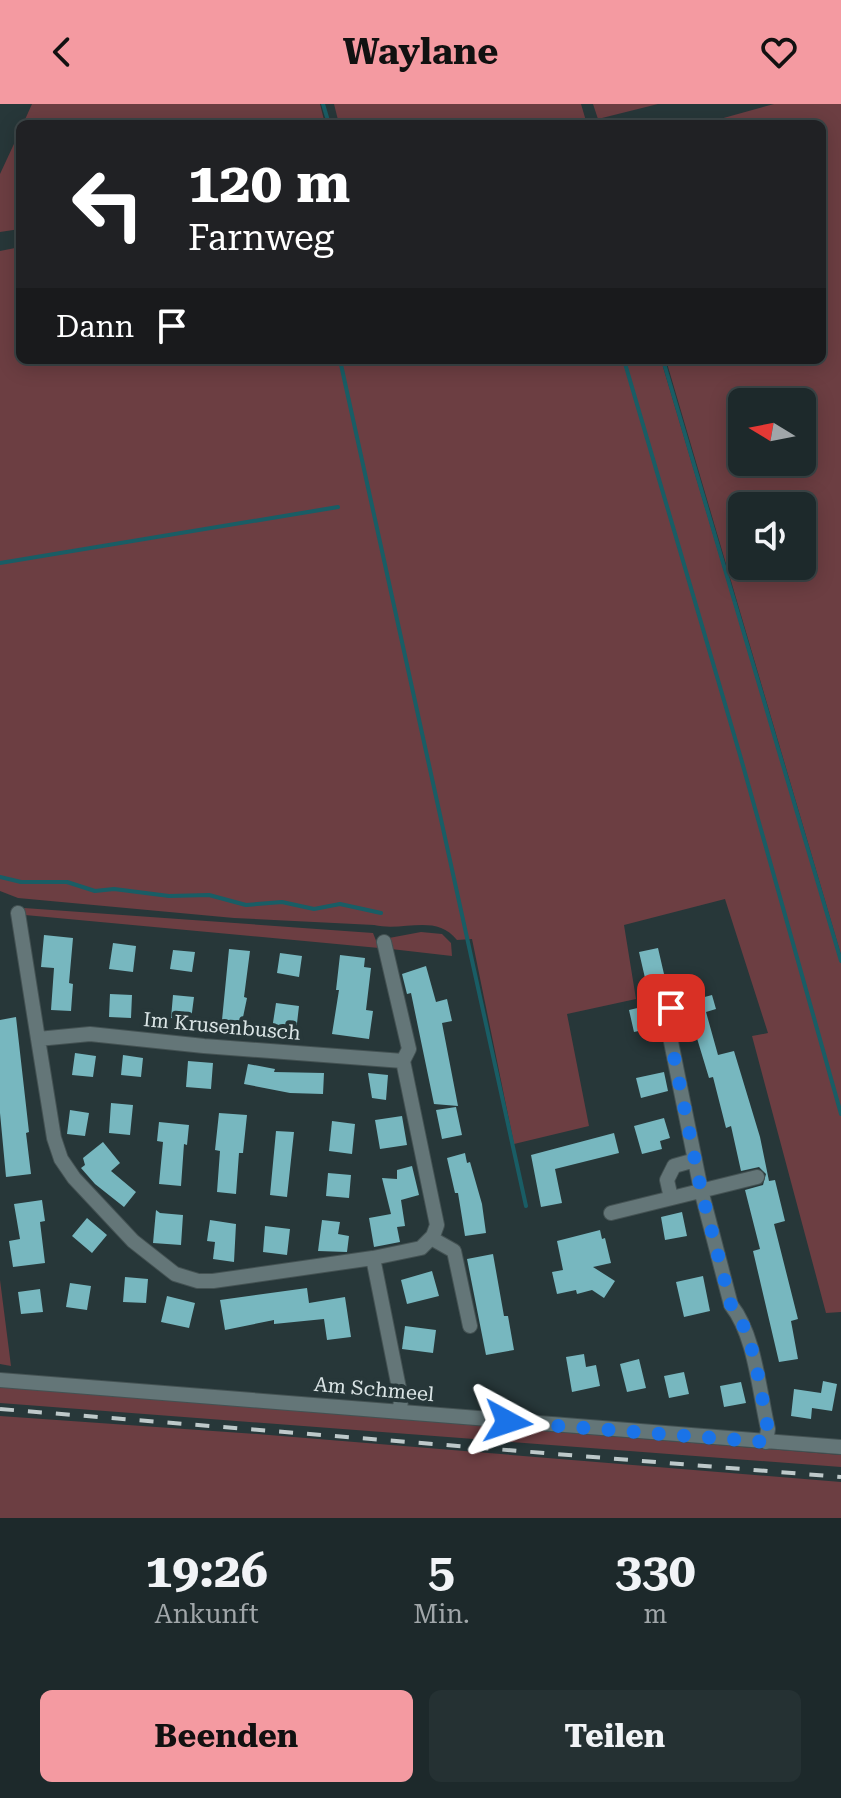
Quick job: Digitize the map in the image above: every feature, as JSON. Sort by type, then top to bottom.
[{"type":"street","points":[[18,913],[54,1138],[61,1159],[74,1178],[133,1241],[175,1274],[198,1281],[373,1258],[421,1248],[431,1238],[437,1225],[403,1061],[409,1049],[384,942]]},
{"type":"street","points":[[671,1008],[669,1032],[701,1190],[731,1305],[742,1318],[748,1338],[768,1429],[766,1442]]},
{"type":"street","name":"Im Krusenbusch","points":[[38,1039],[90,1034],[403,1061]]},
{"type":"street","points":[[671,1198],[667,1180],[674,1166],[695,1160]]},
{"type":"street","points":[[611,1213],[757,1177]]},
{"type":"street","points":[[431,1238],[454,1251],[470,1326]]},
{"type":"street","points":[[373,1258],[401,1398],[400,1411]]},
{"type":"street","name":"Am Schmeel","points":[[0,1380],[841,1447]]},
{"type":"shaded area","points":[[32,104],[320,104],[324,120],[25,120]]},
{"type":"shaded area","points":[[334,104],[581,104],[586,120],[338,120]]},
{"type":"shaded area","points":[[593,104],[658,104],[598,119]]},
{"type":"shaded area","points":[[774,104],[841,104],[841,955],[731,580],[816,580],[816,492],[728,492],[728,571],[667,364],[826,364],[826,120],[716,120]]},
{"type":"shaded area","points":[[16,140],[16,230],[0,232],[0,174]]},
{"type":"shaded area","points":[[16,248],[16,364],[662,364],[841,963],[841,1312],[826,1313],[752,1036],[768,1033],[725,899],[624,925],[636,999],[567,1014],[589,1126],[514,1144],[472,939],[457,940],[449,932],[429,925],[385,927],[234,918],[18,898],[0,891],[0,251]]},
{"type":"shaded area","points":[[24,908],[373,933],[379,948],[25,915]]},
{"type":"shaded area","points":[[421,932],[442,934],[451,943],[452,956],[391,949],[389,938]]},
{"type":"shaded area","points":[[0,1280],[11,1366],[0,1364]]},
{"type":"shaded area","points":[[0,1387],[841,1455],[841,1467],[0,1403]]},
{"type":"shaded area","points":[[0,1416],[841,1482],[841,1518],[0,1518]]},
{"type":"building","points":[[44,935],[73,938],[69,983],[73,984],[71,1011],[51,1010],[54,968],[41,967]]},
{"type":"building","points":[[113,943],[136,946],[133,972],[109,969]]},
{"type":"building","points":[[658,948],[664,974],[645,978],[639,952]]},
{"type":"building","points":[[229,949],[250,951],[242,1022],[222,1020]]},
{"type":"building","points":[[173,950],[195,952],[192,972],[170,969]]},
{"type":"building","points":[[280,953],[302,956],[299,977],[277,973]]},
{"type":"building","points":[[340,955],[365,958],[364,967],[371,968],[366,1010],[373,1011],[369,1039],[332,1034],[339,990],[336,990]]},
{"type":"building","points":[[426,966],[436,1002],[447,999],[452,1021],[442,1023],[458,1106],[434,1104],[411,993],[407,994],[402,974]]},
{"type":"building","points":[[110,994],[132,995],[131,1018],[109,1017]]},
{"type":"building","points":[[173,995],[194,997],[191,1020],[171,1018]]},
{"type":"building","points":[[712,995],[716,1009],[706,1012],[718,1055],[734,1051],[760,1137],[769,1181],[775,1180],[785,1221],[774,1224],[798,1319],[791,1321],[798,1359],[779,1362],[753,1251],[760,1249],[745,1190],[763,1185],[766,1174],[759,1167],[741,1171],[731,1126],[726,1128],[713,1077],[709,1078],[686,1002]]},
{"type":"building","points":[[276,1003],[299,1006],[296,1032],[272,1029]]},
{"type":"building","points":[[646,1006],[652,1028],[634,1032],[629,1010]]},
{"type":"building","points":[[16,1017],[31,1174],[6,1177],[0,1113],[0,1020]]},
{"type":"building","points":[[75,1053],[96,1056],[93,1077],[72,1075]]},
{"type":"building","points":[[123,1055],[143,1058],[141,1077],[121,1075]]},
{"type":"building","points":[[188,1061],[213,1063],[211,1089],[186,1087]]},
{"type":"building","points":[[248,1064],[275,1069],[274,1072],[324,1073],[323,1094],[290,1093],[244,1084]]},
{"type":"building","points":[[664,1072],[668,1091],[641,1098],[636,1078]]},
{"type":"building","points":[[368,1073],[388,1075],[386,1100],[372,1098]]},
{"type":"building","points":[[111,1103],[133,1105],[130,1135],[109,1133]]},
{"type":"building","points":[[456,1107],[462,1135],[442,1139],[436,1110]]},
{"type":"building","points":[[70,1110],[89,1113],[85,1136],[67,1134]]},
{"type":"building","points":[[219,1113],[247,1115],[243,1153],[239,1153],[236,1194],[217,1192],[220,1151],[215,1150]]},
{"type":"building","points":[[402,1116],[407,1145],[380,1149],[375,1120]]},
{"type":"building","points":[[664,1118],[670,1138],[660,1141],[662,1149],[642,1154],[634,1126]]},
{"type":"building","points":[[332,1121],[355,1124],[352,1154],[329,1151]]},
{"type":"building","points":[[159,1122],[189,1125],[187,1145],[184,1144],[181,1186],[159,1184],[163,1142],[157,1141]]},
{"type":"building","points":[[276,1131],[294,1132],[287,1197],[270,1195]]},
{"type":"building","points":[[614,1133],[619,1153],[555,1169],[562,1203],[541,1207],[531,1155]]},
{"type":"building","points":[[103,1142],[120,1163],[111,1171],[136,1192],[124,1207],[95,1184],[81,1168],[85,1165],[83,1158]]},
{"type":"building","points":[[465,1153],[482,1204],[486,1233],[465,1236],[458,1193],[455,1193],[447,1158]]},
{"type":"building","points":[[412,1166],[419,1195],[401,1200],[405,1226],[397,1227],[400,1242],[374,1247],[369,1218],[391,1214],[382,1178],[397,1179],[397,1170]]},
{"type":"building","points":[[328,1173],[351,1175],[349,1198],[326,1196]]},
{"type":"building","points":[[42,1200],[45,1221],[40,1222],[45,1263],[13,1267],[9,1241],[20,1239],[14,1204]]},
{"type":"building","points":[[156,1210],[183,1215],[181,1245],[153,1243]]},
{"type":"building","points":[[682,1212],[687,1236],[665,1240],[661,1217]]},
{"type":"building","points":[[87,1218],[107,1235],[92,1253],[72,1236]]},
{"type":"building","points":[[210,1220],[236,1224],[234,1262],[213,1259],[215,1242],[207,1241]]},
{"type":"building","points":[[322,1220],[340,1222],[338,1234],[349,1236],[347,1252],[318,1251]]},
{"type":"building","points":[[265,1226],[290,1229],[287,1255],[263,1252]]},
{"type":"building","points":[[600,1230],[611,1263],[593,1267],[615,1281],[604,1298],[592,1290],[557,1294],[552,1272],[563,1270],[557,1241]]},
{"type":"building","points":[[493,1254],[504,1316],[508,1316],[514,1350],[486,1355],[467,1259]]},
{"type":"building","points":[[432,1271],[439,1296],[407,1304],[401,1280]]},
{"type":"building","points":[[703,1276],[710,1311],[684,1317],[676,1282]]},
{"type":"building","points":[[125,1277],[148,1279],[146,1303],[123,1302]]},
{"type":"building","points":[[70,1283],[91,1286],[87,1310],[66,1307]]},
{"type":"building","points":[[307,1288],[309,1303],[345,1297],[351,1337],[327,1340],[324,1319],[274,1324],[274,1320],[225,1330],[220,1300]]},
{"type":"building","points":[[40,1289],[43,1312],[21,1314],[18,1292]]},
{"type":"building","points":[[167,1296],[195,1303],[189,1328],[161,1322]]},
{"type":"building","points":[[405,1326],[436,1330],[433,1353],[402,1349]]},
{"type":"building","points":[[584,1354],[586,1367],[596,1365],[600,1386],[572,1392],[566,1357]]},
{"type":"building","points":[[639,1359],[646,1388],[627,1392],[620,1364]]},
{"type":"building","points":[[684,1372],[689,1394],[669,1398],[664,1376]]},
{"type":"building","points":[[823,1381],[837,1384],[832,1411],[812,1408],[811,1419],[791,1416],[794,1389],[821,1393]]},
{"type":"building","points":[[741,1382],[746,1403],[724,1407],[720,1386]]},
{"type":"waterway","points":[[323,104],[328,120]]},
{"type":"waterway","points":[[341,364],[526,1206]]},
{"type":"waterway","points":[[625,364],[841,1114]]},
{"type":"waterway","points":[[664,364],[841,961]]},
{"type":"waterway","points":[[0,563],[338,507]]},
{"type":"waterway","points":[[0,877],[21,882],[67,882],[95,891],[114,889],[169,896],[209,895],[246,905],[282,902],[314,909],[340,904],[381,913]]},
{"type":"railway","points":[[0,1409],[841,1477]]},
{"type":"route","points":[[508,1422],[766,1442],[768,1429],[748,1338],[742,1318],[731,1305],[701,1190],[669,1032],[671,1008]]}]
